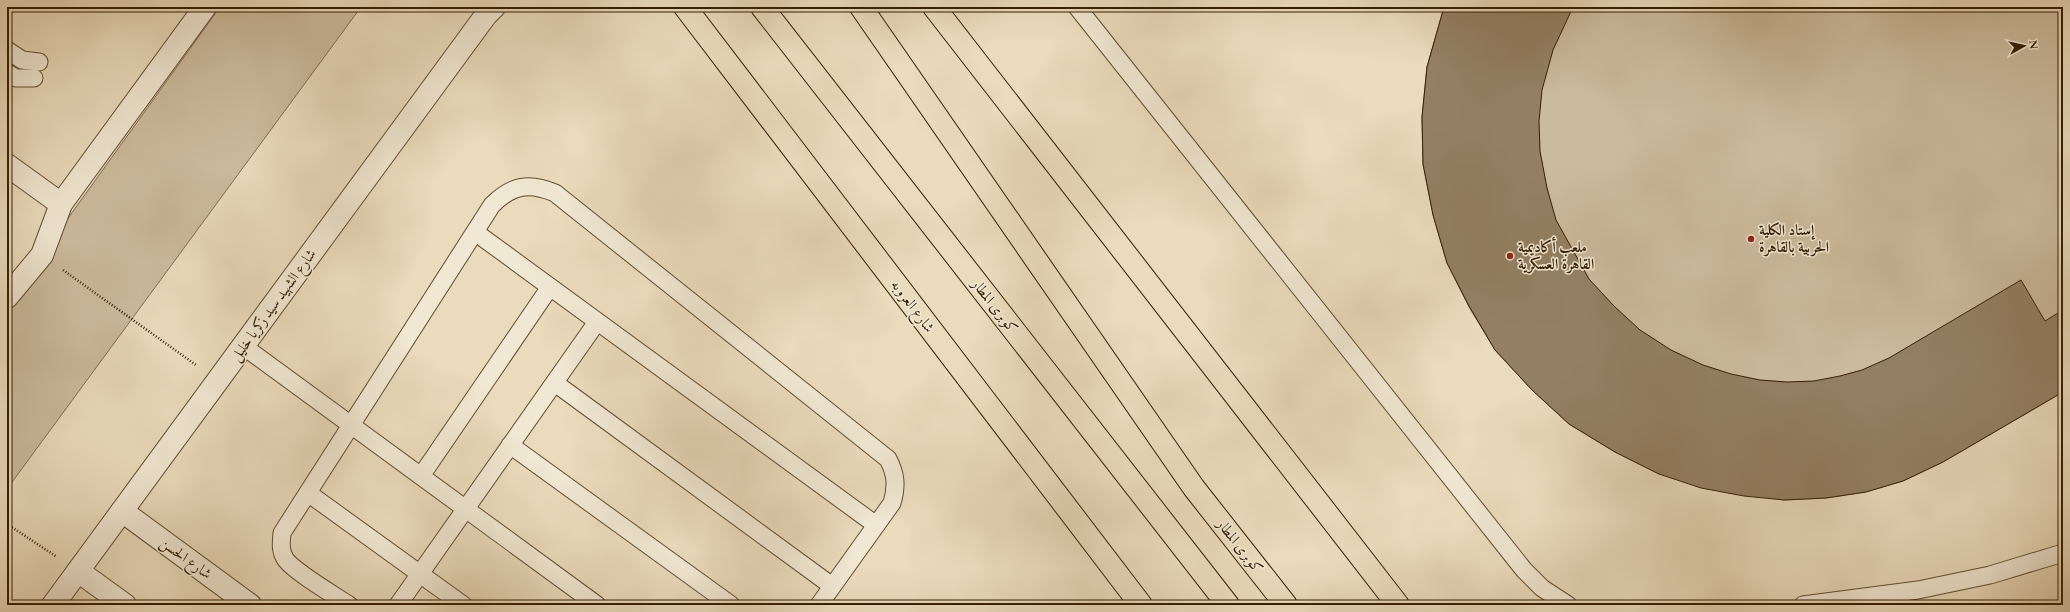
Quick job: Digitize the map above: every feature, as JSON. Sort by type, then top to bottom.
[{"type":"highway","name":"شارع العروبه","points":[[684,7],[1141,605]]},
{"type":"highway","name":"كوبرى المطار","points":[[762,7],[1228,605]]},
{"type":"highway","name":"كوبرى المطار","points":[[861,7],[1194,488],[1286,605]]},
{"type":"highway","points":[[934,7],[1398,605]]},
{"type":"street","points":[[7,297],[42,255],[61,204],[205,7]]},
{"type":"street","name":"شارع الشهيد سيد زكريا خليل","points":[[53,605],[490,10]]},
{"type":"street","points":[[7,165],[61,204]]},
{"type":"street","name":"شارع الحسن","points":[[122,511],[250,605]]},
{"type":"street","points":[[78,571],[125,605]]},
{"type":"lane","points":[[1077,7],[1524,570],[1542,588],[1568,605]]},
{"type":"lane","points":[[7,50],[22,60],[39,62]]},
{"type":"lane","points":[[7,73],[16,78],[34,78]]},
{"type":"lane","points":[[349,605],[291,566],[282,552],[282,533],[492,205],[502,195],[514,189],[528,186],[542,188],[555,193],[888,459],[896,479],[892,502],[819,605]]},
{"type":"lane","points":[[475,232],[876,525]]},
{"type":"lane","points":[[421,476],[550,287]]},
{"type":"lane","points":[[398,605],[597,322]]},
{"type":"lane","points":[[243,346],[597,605]]},
{"type":"lane","points":[[555,383],[832,586]]},
{"type":"lane","points":[[510,446],[731,605]]},
{"type":"lane","points":[[308,493],[463,605]]},
{"type":"lane","points":[[1803,605],[1918,590],[1990,575],[2063,553]]},
{"type":"path","points":[[42,255],[218,380]]},
{"type":"path","points":[[7,524],[78,571]]},
{"type":"shaded area","points":[[220,7],[361,7],[7,489],[7,303]]},
{"type":"shaded area","name":"إستاد الكلية الحربية بالقاهرة","points":[[1444,7],[2063,7],[2063,392],[1943,462],[1903,481],[1865,492],[1826,498],[1784,500],[1659,474],[1615,452],[1569,424],[1532,390],[1495,350],[1469,307],[1447,263],[1433,215],[1423,164],[1422,117],[1427,67]]},
{"type":"building","name":"ملعب أكاديمية القاهرة العسكرية","points":[[1444,7],[1573,7],[1553,50],[1542,90],[1539,121],[1540,151],[1547,188],[1556,220],[1589,279],[1614,306],[1640,330],[1671,350],[1703,365],[1731,374],[1760,380],[1787,382],[1814,381],[1840,376],[1862,370],[1889,358],[2021,280],[2045,321],[2063,310],[2063,392],[1943,462],[1903,481],[1866,492],[1826,498],[1784,500],[1744,496],[1701,488],[1659,474],[1615,452],[1569,424],[1532,390],[1495,350],[1469,306],[1447,263],[1433,215],[1423,164],[1422,117],[1427,67]]},
{"type":"place","name":"إستاد الكلية الحربية بالقاهرة","points":[[1751,239]]},
{"type":"place","name":"ملعب أكاديمية القاهرة العسكرية","points":[[1510,256]]}]
